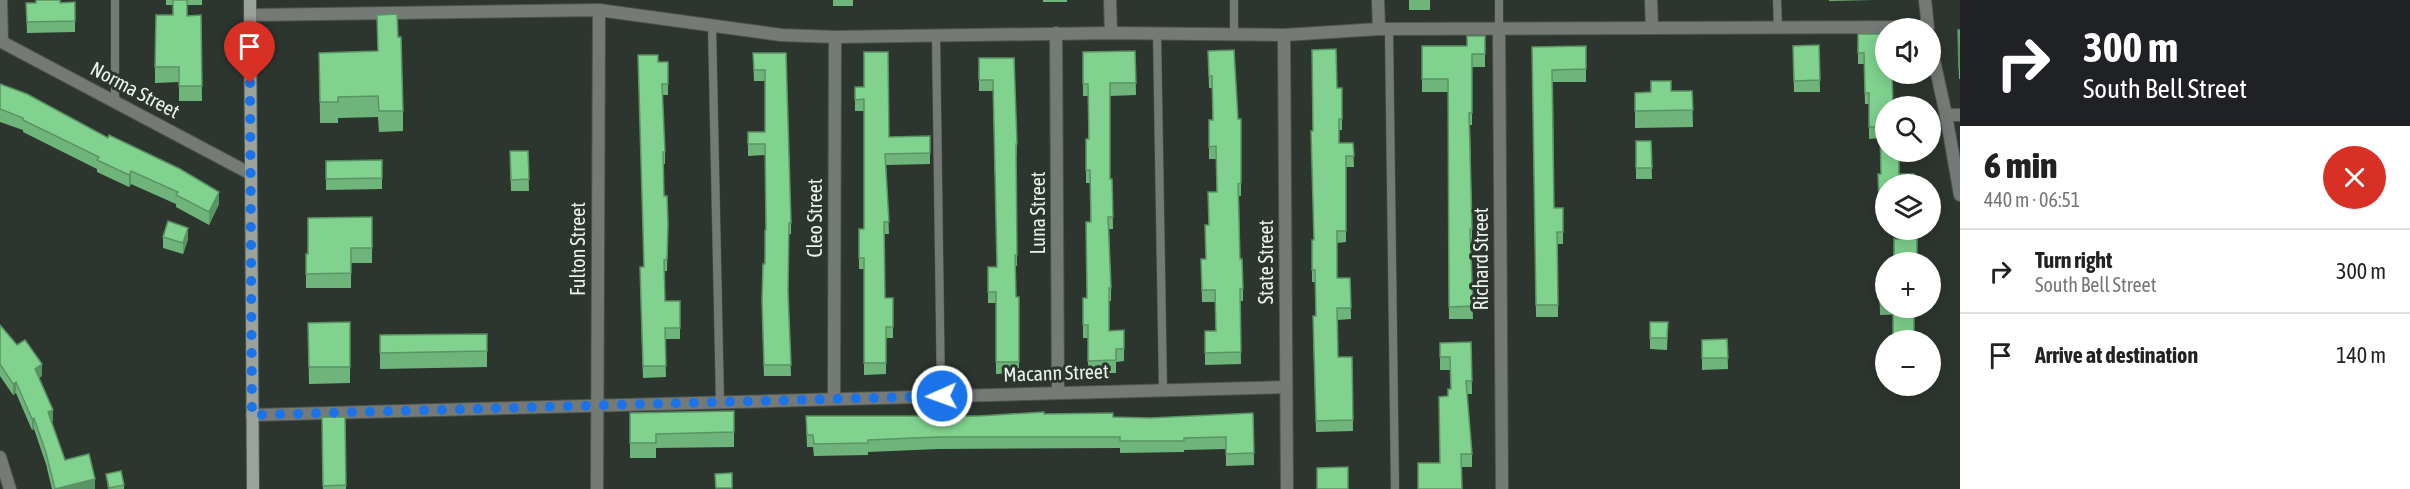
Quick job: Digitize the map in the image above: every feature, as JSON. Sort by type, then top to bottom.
[{"type":"main road","points":[[250,0],[253,489]]},
{"type":"street","points":[[1,0],[1,41]]},
{"type":"street","points":[[1110,0],[1111,33]]},
{"type":"street","points":[[1378,0],[1384,30]]},
{"type":"street","points":[[1651,0],[1652,28]]},
{"type":"street","points":[[1924,0],[1927,18]]},
{"type":"street","points":[[250,15],[599,10],[781,35],[836,37],[1056,33],[1284,35],[1384,30],[1499,29],[1875,28]]},
{"type":"street","name":"Fulton Street","points":[[597,489],[599,10]]},
{"type":"street","name":"Richard Street","points":[[1499,29],[1502,489]]},
{"type":"street","name":"Luna Street","points":[[1056,33],[1058,393]]},
{"type":"street","name":"State Street","points":[[1284,35],[1287,489]]},
{"type":"street","name":"Cleo Street","points":[[834,399],[836,37]]},
{"type":"street","name":"Norma Street","points":[[1,41],[251,174]]},
{"type":"street","points":[[1939,84],[1960,195]]},
{"type":"street","points":[[1946,115],[1960,115]]},
{"type":"street","name":"Macann Street","points":[[252,415],[1286,387]]},
{"type":"street","points":[[0,457],[10,489]]},
{"type":"lane","points":[[115,0],[115,102]]},
{"type":"lane","points":[[1234,0],[1234,34]]},
{"type":"lane","points":[[1499,0],[1499,29]]},
{"type":"lane","points":[[1777,0],[1778,28]]},
{"type":"lane","points":[[712,26],[720,402]]},
{"type":"lane","points":[[1384,30],[1395,489]]},
{"type":"lane","points":[[1157,33],[1163,390]]},
{"type":"lane","points":[[936,35],[942,396]]},
{"type":"building","points":[[36,0],[75,2],[75,21],[27,22],[26,3],[36,3]]},
{"type":"building","points":[[173,0],[187,0],[187,16],[201,15],[202,86],[179,86],[179,67],[155,67],[156,15],[173,15]]},
{"type":"building","points":[[397,14],[398,37],[401,37],[403,111],[379,111],[378,96],[338,97],[338,102],[320,102],[319,53],[378,51],[377,15]]},
{"type":"building","points":[[1958,30],[1960,30],[1960,68],[1959,68]]},
{"type":"building","points":[[1858,34],[1875,34],[1875,84],[1892,84],[1893,96],[1875,96],[1875,127],[1869,127],[1869,93],[1865,93],[1864,53],[1858,53]]},
{"type":"building","points":[[1467,36],[1485,36],[1485,54],[1472,54],[1472,113],[1469,113],[1473,306],[1449,307],[1448,79],[1422,79],[1422,46],[1467,46]]},
{"type":"building","points":[[1819,45],[1820,80],[1794,81],[1793,46]]},
{"type":"building","points":[[1586,46],[1586,69],[1552,70],[1554,208],[1563,208],[1563,232],[1557,232],[1558,305],[1536,305],[1532,47]]},
{"type":"building","points":[[1336,49],[1337,88],[1342,88],[1339,143],[1353,143],[1354,156],[1346,156],[1346,231],[1337,231],[1337,278],[1350,278],[1351,308],[1337,308],[1338,357],[1352,357],[1353,420],[1316,421],[1313,316],[1316,316],[1315,270],[1312,270],[1312,240],[1314,240],[1311,131],[1313,131],[1312,50]]},
{"type":"building","points":[[1234,50],[1238,119],[1241,119],[1241,183],[1238,184],[1243,289],[1240,289],[1241,352],[1205,353],[1205,331],[1216,331],[1215,290],[1202,290],[1201,259],[1206,259],[1205,225],[1209,225],[1208,192],[1217,192],[1216,146],[1209,147],[1209,120],[1213,120],[1212,76],[1209,76],[1208,51]]},
{"type":"building","points":[[1135,51],[1136,83],[1110,83],[1110,179],[1112,179],[1113,217],[1108,217],[1111,288],[1109,288],[1109,331],[1124,330],[1124,349],[1116,349],[1116,360],[1088,361],[1088,325],[1083,325],[1083,298],[1087,298],[1086,222],[1091,222],[1090,170],[1086,170],[1086,139],[1089,139],[1088,84],[1083,84],[1083,52]]},
{"type":"building","points":[[864,52],[888,52],[889,137],[930,136],[930,153],[885,154],[889,222],[884,222],[885,298],[893,298],[893,327],[886,327],[886,363],[864,363],[864,258],[859,258],[859,229],[864,229],[864,99],[855,100],[855,87],[864,87]]},
{"type":"building","points":[[753,53],[786,53],[791,223],[789,223],[788,291],[791,365],[764,365],[762,301],[766,230],[765,144],[748,144],[748,132],[765,132],[765,70],[754,70]]},
{"type":"building","points":[[638,55],[658,55],[658,62],[668,62],[668,84],[662,84],[664,196],[667,196],[668,224],[667,259],[664,260],[665,301],[680,301],[680,328],[665,328],[666,366],[643,366],[640,267],[644,267]]},
{"type":"building","points":[[979,58],[1014,58],[1017,144],[1017,255],[1015,255],[1016,297],[1019,297],[1019,362],[996,362],[996,292],[988,292],[988,267],[997,267],[993,80],[979,80]]},
{"type":"building","points":[[1651,81],[1671,81],[1671,91],[1692,91],[1693,110],[1635,111],[1635,93],[1651,92]]},
{"type":"building","points":[[0,84],[27,94],[108,138],[109,135],[180,169],[219,192],[209,212],[176,195],[178,192],[131,171],[129,175],[97,160],[99,157],[23,118],[0,109]]},
{"type":"building","points":[[1636,141],[1651,141],[1652,168],[1636,168]]},
{"type":"building","points":[[510,151],[528,151],[529,179],[511,180]]},
{"type":"building","points":[[382,160],[382,178],[326,179],[326,161]]},
{"type":"building","points":[[1881,162],[1899,162],[1899,174],[1881,174]]},
{"type":"building","points":[[372,217],[372,248],[351,248],[351,273],[306,274],[308,218]]},
{"type":"building","points":[[168,221],[188,228],[183,243],[163,237]]},
{"type":"building","points":[[1894,240],[1917,240],[1917,252],[1894,252]]},
{"type":"building","points":[[1893,318],[1914,318],[1914,330],[1893,330]]},
{"type":"building","points":[[350,322],[350,367],[309,367],[308,323]]},
{"type":"building","points":[[1650,322],[1668,322],[1667,338],[1650,338]]},
{"type":"building","points":[[0,325],[17,345],[25,340],[42,364],[35,369],[53,410],[48,412],[65,460],[89,454],[95,479],[55,489],[34,418],[32,419],[16,382],[13,384],[0,364]]},
{"type":"building","points":[[487,334],[487,351],[380,353],[380,335]]},
{"type":"building","points":[[1727,339],[1728,358],[1702,358],[1702,340]]},
{"type":"building","points":[[1471,342],[1472,381],[1466,381],[1472,454],[1461,454],[1462,489],[1418,489],[1418,463],[1440,463],[1439,397],[1448,396],[1448,389],[1451,389],[1450,357],[1440,357],[1440,343]]},
{"type":"building","points":[[734,411],[734,432],[656,434],[656,443],[630,443],[630,413]]},
{"type":"building","points":[[1044,412],[1044,414],[1113,413],[1113,417],[1150,418],[1253,413],[1254,453],[1226,454],[1226,437],[1184,438],[1184,441],[1120,441],[1120,437],[938,437],[868,440],[868,443],[814,444],[813,435],[807,435],[806,416],[979,416]]},
{"type":"building","points":[[322,417],[345,417],[346,485],[323,486]]},
{"type":"building","points":[[1348,467],[1348,489],[1317,489],[1317,468]]},
{"type":"building","points":[[121,471],[124,485],[109,488],[106,474]]},
{"type":"building","points":[[732,473],[732,488],[716,488],[715,474]]},
{"type":"route","points":[[250,83],[252,415],[942,396]]}]
